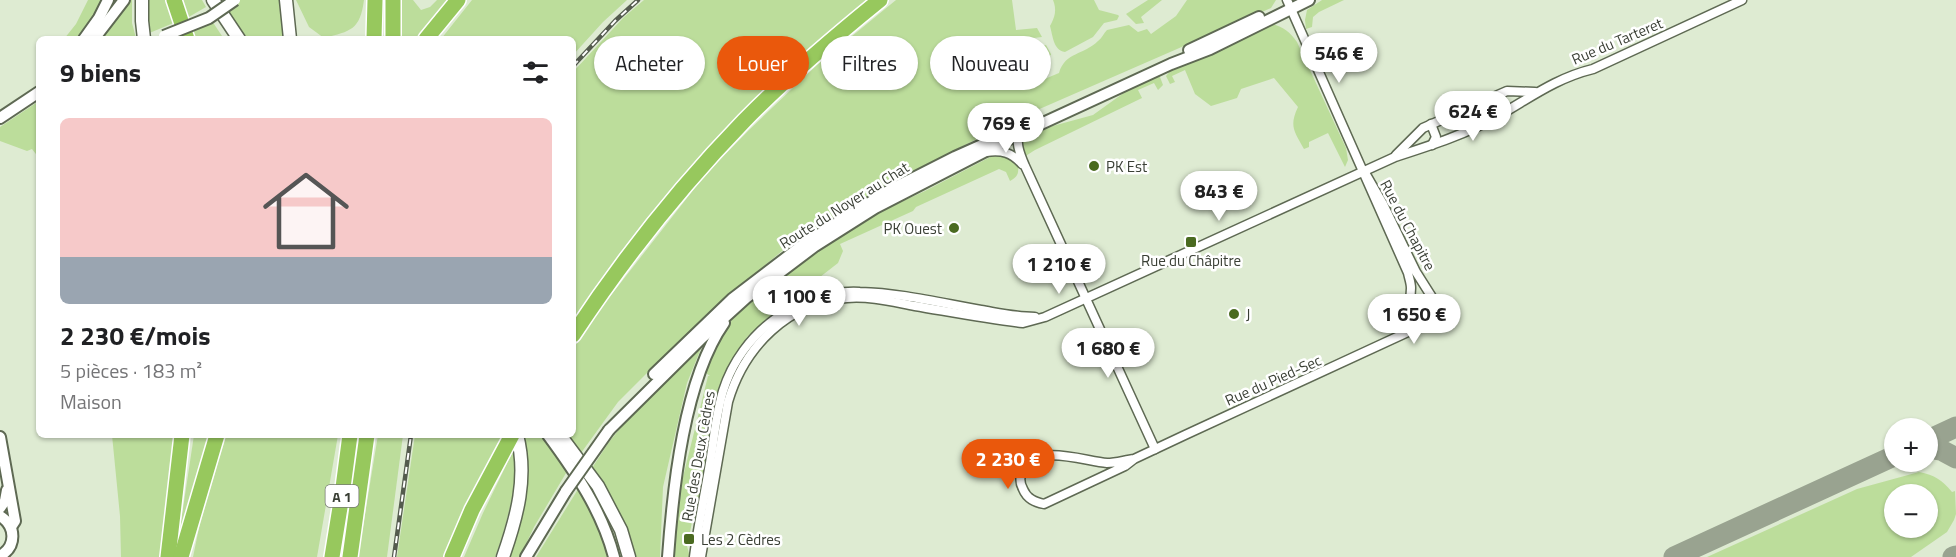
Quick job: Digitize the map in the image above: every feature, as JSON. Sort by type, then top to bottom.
[{"type":"highway","points":[[174,0],[186,36]]},
{"type":"highway","points":[[374,36],[375,0]]},
{"type":"highway","points":[[393,0],[393,36]]},
{"type":"highway","points":[[428,36],[458,0]]},
{"type":"highway","points":[[576,330],[607,282],[658,217],[744,121],[819,51],[880,0]]},
{"type":"highway","points":[[168,557],[182,438]]},
{"type":"highway","points":[[181,557],[216,438]]},
{"type":"highway","name":"A 1","points":[[332,557],[350,438]]},
{"type":"highway","name":"A 1","points":[[350,557],[368,438]]},
{"type":"highway","points":[[452,557],[472,510],[510,438]]},
{"type":"main road","points":[[142,0],[144,36]]},
{"type":"main road","points":[[206,0],[229,36]]},
{"type":"main road","points":[[213,0],[237,36]]},
{"type":"main road","points":[[286,0],[290,36]]},
{"type":"main road","points":[[503,557],[519,505],[522,460],[518,438]]},
{"type":"main road","points":[[562,438],[598,486],[621,530],[629,557]]},
{"type":"street","points":[[86,36],[108,0]]},
{"type":"street","points":[[96,36],[124,0]]},
{"type":"street","points":[[193,24],[226,0]]},
{"type":"street","points":[[162,36],[209,18],[235,0]]},
{"type":"street","name":"Route du Noyer au Chat","points":[[609,430],[634,395],[724,306],[804,244],[890,190],[955,157],[1210,49],[1291,3],[1309,0]]},
{"type":"street","name":"Rue du Tarteret","points":[[1045,317],[1395,157],[1431,146],[1496,117],[1536,92],[1578,73],[1593,69],[1742,0]]},
{"type":"street","name":"Rue du Chapitre","points":[[1291,3],[1377,206],[1408,273],[1411,286],[1409,317],[1416,326],[1423,325],[1432,321],[1437,311],[1435,302],[1416,272],[1364,171]]},
{"type":"street","name":"Rue du Tarteret","points":[[1395,157],[1423,128],[1431,124],[1507,91],[1536,92]]},
{"type":"street","points":[[0,118],[36,93]]},
{"type":"street","points":[[1431,124],[1436,137],[1431,146]]},
{"type":"street","points":[[1019,131],[1018,148],[1025,166],[1155,449]]},
{"type":"street","name":"Route du Noyer au Chat","points":[[609,430],[694,345],[746,298],[815,246],[875,208],[986,152],[1019,131]]},
{"type":"street","points":[[986,152],[1005,152],[1014,155],[1025,166]]},
{"type":"street","name":"Rue des Deux Cèdres","points":[[694,557],[726,382],[733,366],[748,344],[783,313],[824,295],[858,291],[1014,316],[1045,317]]},
{"type":"street","points":[[668,557],[679,456],[694,394],[708,351],[723,324],[746,298]]},
{"type":"street","name":"Rue des Deux Cèdres","points":[[701,557],[728,402],[733,386],[750,353],[779,324],[808,307],[847,298],[878,299],[1023,323],[1045,317]]},
{"type":"street","name":"Rue du Pied-Sec","points":[[1134,459],[1423,325]]},
{"type":"street","points":[[526,557],[566,491],[609,430]]},
{"type":"street","points":[[0,437],[15,521],[11,527]]},
{"type":"street","points":[[551,438],[589,494],[614,557]]},
{"type":"street","points":[[1050,454],[1109,463],[1134,459],[1125,466],[1044,504],[1034,502],[1025,495],[1020,484],[1021,472],[1028,462],[1038,456],[1050,454]]},
{"type":"street","points":[[0,508],[5,501],[8,487]]},
{"type":"street","points":[[0,516],[7,520],[11,527],[13,540],[8,550],[0,556]]},
{"type":"street","points":[[532,557],[541,530]]},
{"type":"green space","points":[[88,0],[103,0],[80,36],[66,36],[76,24]]},
{"type":"green space","points":[[129,0],[132,0],[132,23],[135,36],[100,36]]},
{"type":"green space","points":[[148,0],[166,0],[176,22],[147,34]]},
{"type":"green space","points":[[180,0],[202,0],[206,7],[187,18]]},
{"type":"green space","points":[[240,0],[281,0],[283,36],[246,36],[228,11]]},
{"type":"green space","points":[[296,0],[364,0],[360,18],[353,28],[347,31],[331,36],[321,36],[309,27]]},
{"type":"green space","points":[[402,0],[413,0],[421,10],[430,7],[437,0],[451,0],[422,36],[402,36]]},
{"type":"green space","points":[[472,0],[627,0],[576,52],[576,36],[443,36]]},
{"type":"green space","points":[[644,0],[869,0],[821,36],[809,49],[809,36],[717,36],[717,90],[764,90],[671,189],[637,231],[576,316],[576,69],[594,49],[594,90],[705,90],[705,36],[606,36]]},
{"type":"green space","points":[[896,0],[1012,0],[1016,30],[1037,28],[1041,36],[930,36],[930,90],[1051,90],[1051,76],[1059,73],[1070,57],[1093,46],[1107,30],[1129,25],[1138,32],[1147,29],[1151,34],[1176,16],[1187,0],[1276,0],[1271,8],[1014,120],[908,174],[795,240],[705,316],[652,368],[618,402],[581,453],[569,438],[576,438],[576,344],[597,313],[705,175],[791,90],[809,90],[809,73],[821,62],[821,90],[918,90],[918,36],[852,36]]},
{"type":"green space","points":[[1053,0],[1094,0],[1099,10],[1119,16],[1117,20],[1104,23],[1093,37],[1065,52],[1056,46],[1050,26],[1055,13]]},
{"type":"green space","points":[[1148,0],[1162,0],[1141,17],[1144,23],[1136,24],[1126,14]]},
{"type":"green space","points":[[1322,0],[1344,0],[1319,12],[1313,17],[1312,27],[1306,29],[1307,10]]},
{"type":"green space","points":[[212,21],[222,36],[194,36],[192,31]]},
{"type":"green space","points":[[1272,24],[1286,30],[1297,42],[1346,148],[1348,160],[1345,167],[1328,133],[1309,142],[1309,147],[1304,149],[1293,124],[1298,107],[1274,78],[1241,89],[1237,98],[1211,106],[1195,94],[1185,70],[1172,76],[1175,82],[1170,84],[1166,76],[1171,70]]},
{"type":"green space","points":[[1155,76],[1160,77],[1163,85],[1158,90],[1154,83],[1138,90],[1142,98],[1024,157],[1020,137],[1093,115],[1132,87]]},
{"type":"green space","points":[[36,103],[36,154],[32,149],[27,151],[0,141],[0,127]]},
{"type":"green space","points":[[996,154],[1008,157],[1018,166],[1016,177],[1010,181],[1006,172],[999,169],[840,244],[843,251],[838,263],[766,319],[747,337],[721,383],[702,496],[695,508],[687,546],[690,557],[674,557],[681,485],[708,376],[710,376],[706,373],[718,341],[735,315],[753,299],[838,237],[879,212]]},
{"type":"green space","points":[[704,341],[687,383],[663,487],[660,557],[634,557],[605,488],[592,468],[609,442],[644,399]]},
{"type":"green space","points":[[112,438],[177,438],[163,557],[121,557],[120,516]]},
{"type":"green space","points":[[194,438],[211,438],[176,555]]},
{"type":"green space","points":[[225,438],[337,438],[317,557],[193,557],[200,523]]},
{"type":"green space","points":[[378,438],[403,438],[387,557],[358,557]]},
{"type":"green space","points":[[415,438],[501,438],[444,557],[397,557]]},
{"type":"green space","points":[[523,438],[545,438],[569,468],[534,527],[520,557],[508,557],[523,511],[527,484]]},
{"type":"green space","points":[[514,449],[516,472],[514,487],[495,557],[464,557],[483,513]]},
{"type":"green space","points":[[1919,472],[1934,476],[1952,492],[1955,491],[1956,514],[1947,532],[1911,557],[1707,557],[1857,489]]},
{"type":"green space","points":[[580,486],[591,505],[611,557],[536,557]]},
{"type":"taxiway","points":[[1938,435],[1956,427]]},
{"type":"taxiway","points":[[1938,450],[1956,458]]},
{"type":"taxiway","points":[[1674,557],[1884,461]]},
{"type":"railway","points":[[576,63],[638,0]]},
{"type":"railway","points":[[394,557],[411,438]]},
{"type":"place","name":"PK Est","points":[[1094,166]]},
{"type":"place","name":"PK Ouest","points":[[954,228]]},
{"type":"place","name":"Rue du Châpitre","points":[[1191,242]]},
{"type":"place","name":"J","points":[[1234,314]]},
{"type":"place","name":"Les 2 Cèdres","points":[[689,539]]}]
